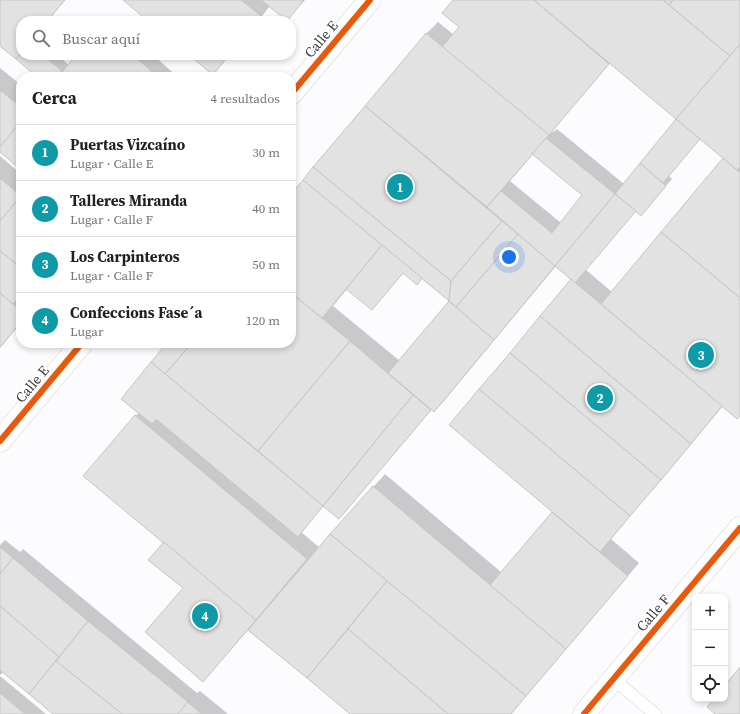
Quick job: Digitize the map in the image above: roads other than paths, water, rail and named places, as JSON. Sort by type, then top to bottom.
[{"type":"street","name":"Calle E","points":[[296,88],[370,0]]},
{"type":"street","name":"Calle E","points":[[0,441],[78,348]]},
{"type":"street","name":"Calle F","points":[[584,714],[740,528]]},
{"type":"lane","points":[[613,679],[655,714]]},
{"type":"place","name":"Puertas Vizcaíno","points":[[400,187]]},
{"type":"place","name":"Los Carpinteros","points":[[701,355]]},
{"type":"place","name":"Talleres Miranda","points":[[600,398]]},
{"type":"place","name":"Confeccions Fase´a","points":[[205,616]]}]
